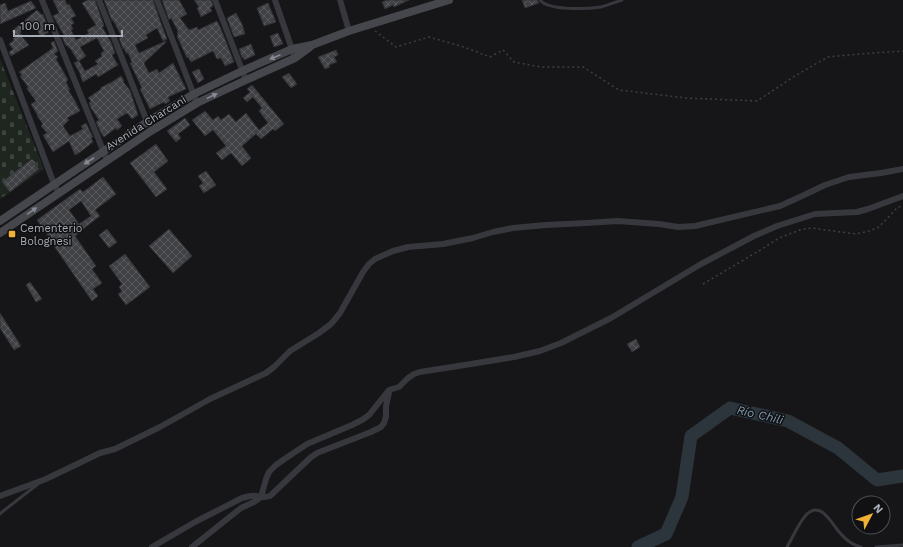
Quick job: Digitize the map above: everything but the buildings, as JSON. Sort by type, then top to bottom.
[{"type":"main road","name":"Avenida Charcani","points":[[0,221],[147,122],[194,94],[242,70],[292,49],[312,45],[366,25],[449,0]]},
{"type":"main road","name":"Avenida Charcani","points":[[0,233],[107,160],[197,103],[295,58],[312,45]]},
{"type":"street","points":[[42,0],[107,160]]},
{"type":"street","points":[[99,0],[151,131]]},
{"type":"street","points":[[157,0],[197,103]]},
{"type":"street","points":[[215,0],[246,80]]},
{"type":"street","points":[[275,0],[295,58]]},
{"type":"street","points":[[340,0],[349,31]]},
{"type":"street","points":[[0,40],[54,184],[59,193]]},
{"type":"street","points":[[0,496],[46,479],[100,453],[115,449],[160,427],[210,399],[266,373],[290,352],[331,324],[340,313],[363,272],[369,264],[382,255],[408,247],[443,244],[513,228],[586,224],[618,220],[678,227],[695,226],[780,206],[825,185],[849,177],[903,169]]},
{"type":"street","points":[[192,547],[241,508],[261,497],[269,472],[276,465],[307,444],[362,420],[369,415],[389,390],[399,387],[414,374],[540,351],[561,343],[611,318],[701,264],[754,236],[777,226],[815,214],[857,212],[903,196]]},
{"type":"street","points":[[152,547],[195,522],[242,498],[249,496],[270,496],[310,458],[318,453],[381,427],[386,416],[389,390]]},
{"type":"lane","points":[[540,0],[543,4],[560,8],[590,8],[622,0]]},
{"type":"lane","points":[[0,514],[46,479]]},
{"type":"lane","points":[[787,547],[806,515],[813,510],[818,510],[826,515],[840,534],[847,540],[856,546],[862,547]]},
{"type":"lane","points":[[876,547],[903,545]]},
{"type":"path","points":[[366,25],[396,47],[429,37],[490,56],[503,50],[514,62],[541,67],[582,67],[618,90],[686,98],[757,101],[795,76],[828,58],[903,51]]},
{"type":"path","points":[[703,284],[779,238],[800,230],[811,228],[856,234],[869,231],[879,227],[898,207],[903,206]]},
{"type":"green space","points":[[0,59],[44,169],[0,199]]},
{"type":"waterway","name":"Río Chili","points":[[638,547],[666,534],[682,497],[691,436],[730,408],[788,421],[838,448],[877,480],[903,476]]},
{"type":"place","name":"Cementerio Bolognesi","points":[[12,234]]}]
